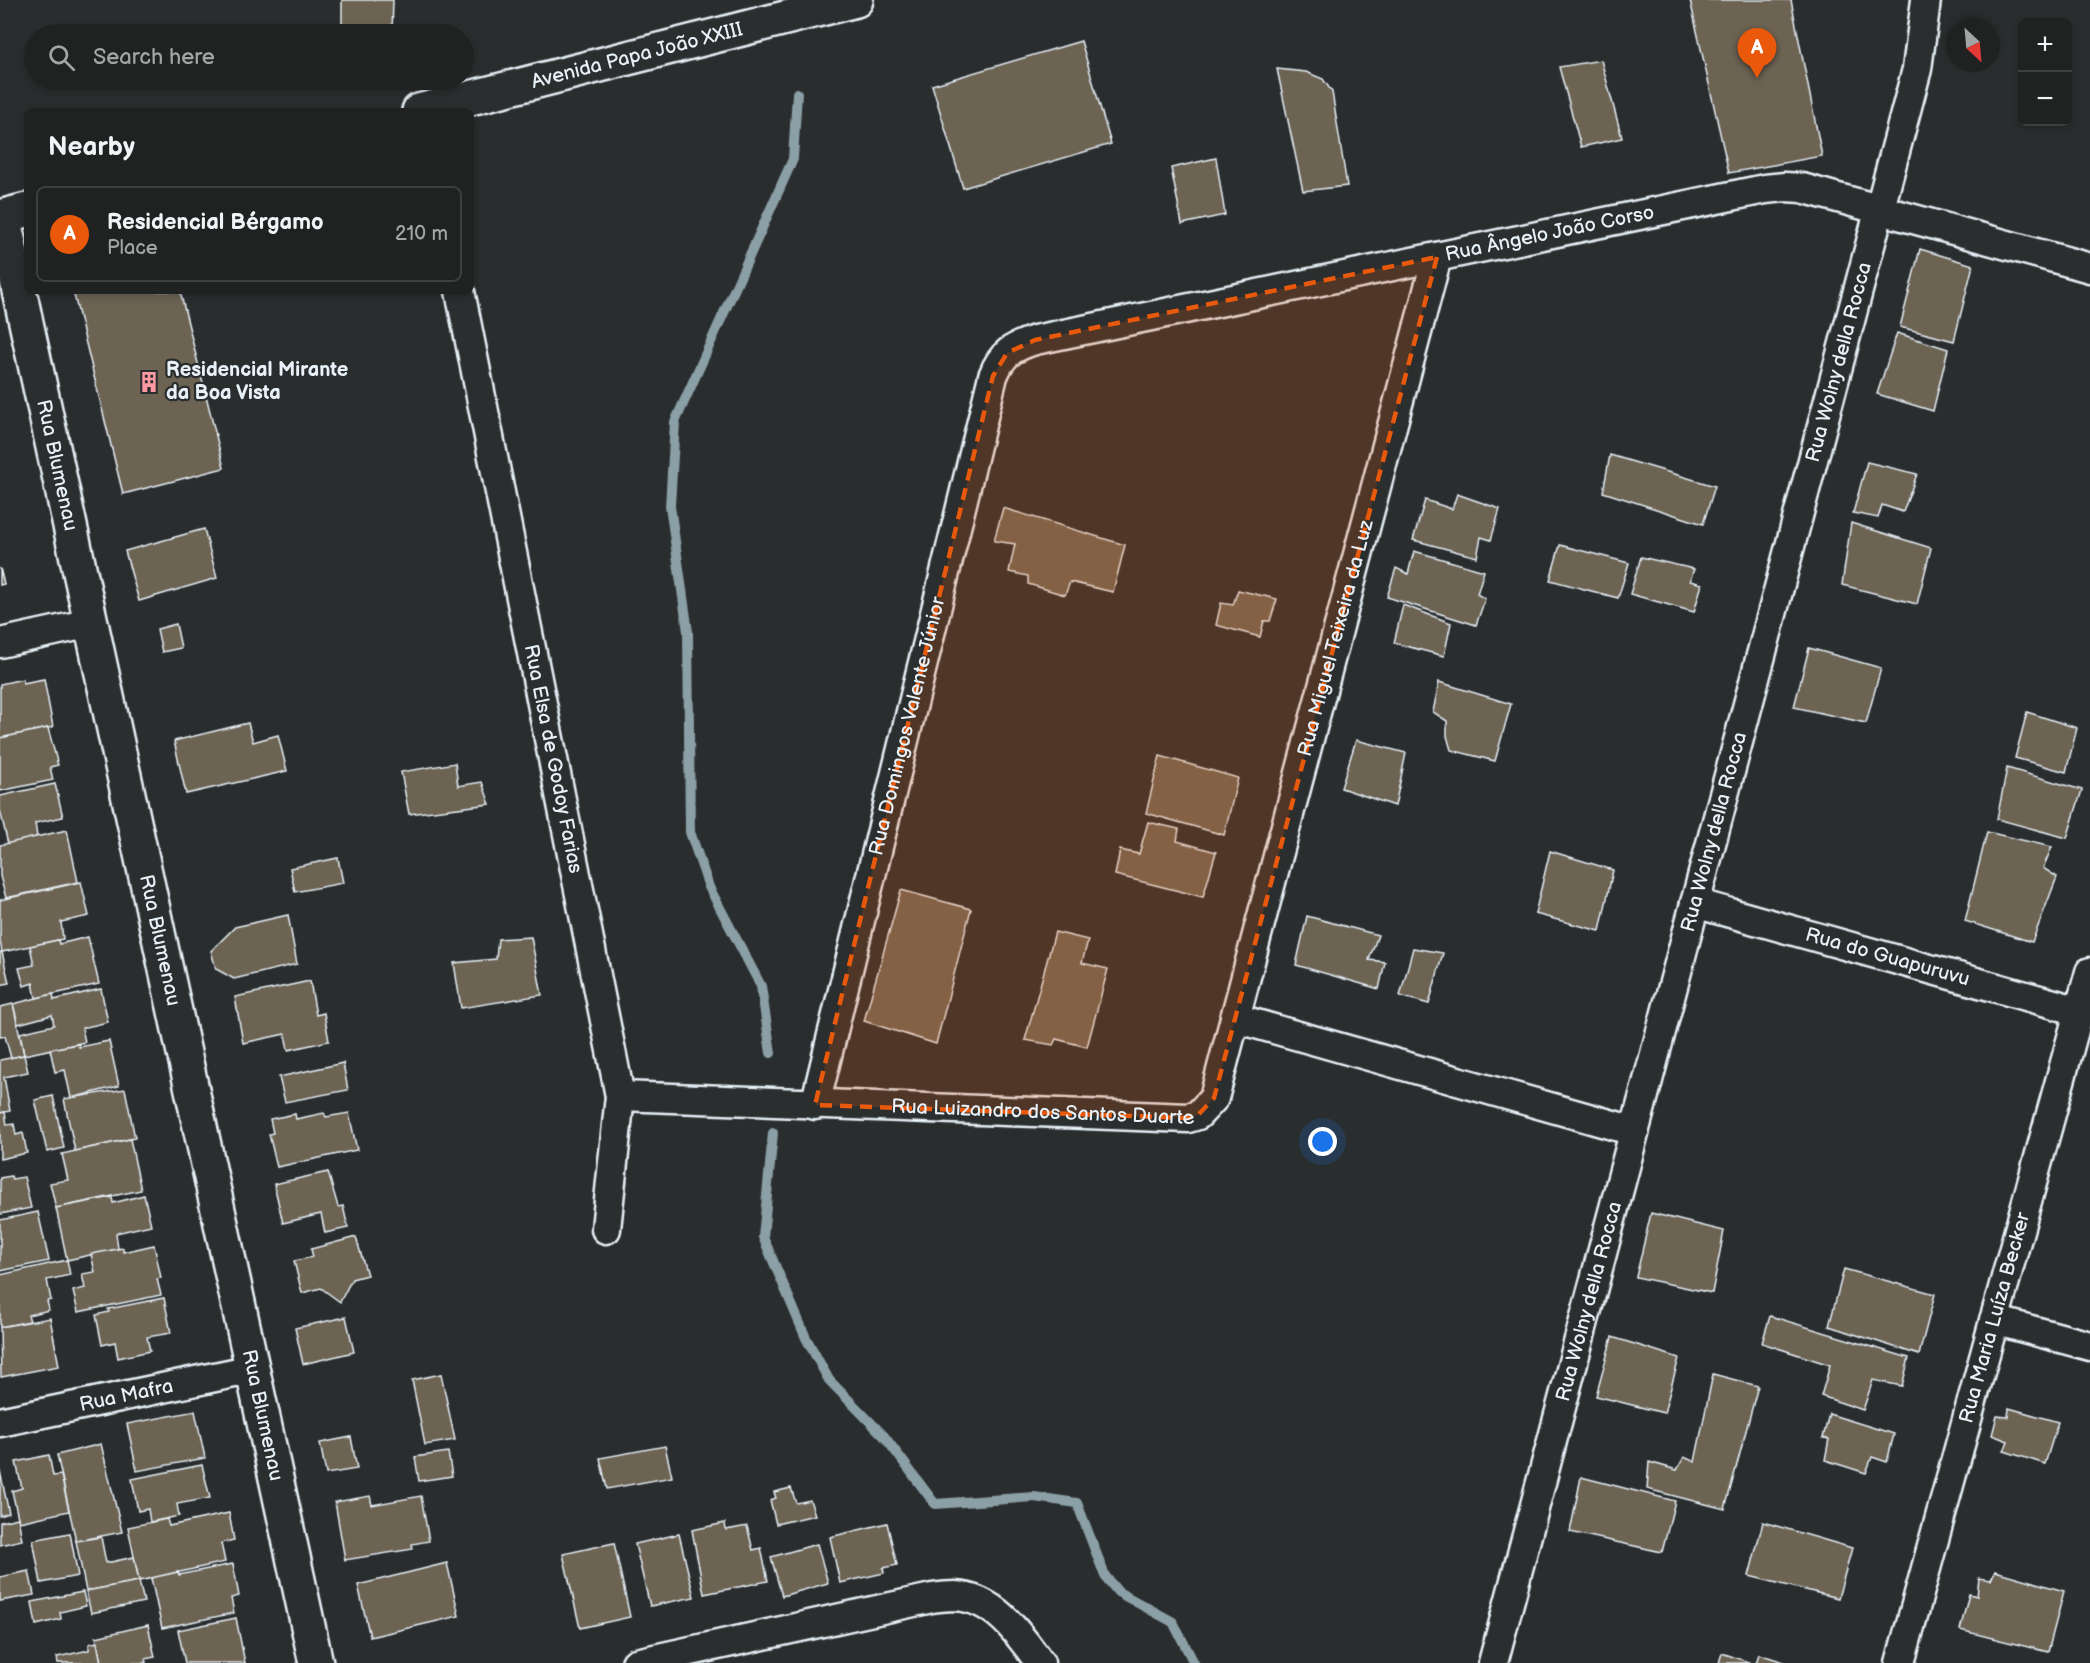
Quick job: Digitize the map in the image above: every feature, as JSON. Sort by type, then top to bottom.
[{"type":"street","name":"Avenida Papa João XXIII","points":[[434,108],[856,0]]},
{"type":"street","name":"Rua Wolny della Rocca","points":[[1493,1663],[1917,69],[1926,0]]},
{"type":"street","name":"Rua Ângelo João Corso","points":[[1007,353],[1035,340],[1765,189],[1785,187],[1802,188],[2090,268]]},
{"type":"street","name":"Rua Blumenau","points":[[10,214],[24,285]]},
{"type":"street","name":"Rua Miguel Teixeira da Luz","points":[[1235,1018],[1437,257]]},
{"type":"street","name":"Rua Blumenau","points":[[26,294],[91,623],[316,1663]]},
{"type":"street","name":"Rua Elsa de Godoy Farias","points":[[461,294],[620,1096],[606,1229]]},
{"type":"street","name":"Rua Domingos Valente Júnior","points":[[815,1105],[993,376],[998,362],[1007,353]]},
{"type":"street","points":[[0,643],[91,623]]},
{"type":"street","name":"Rua do Guapuruvu","points":[[1695,903],[2079,1011]]},
{"type":"street","name":"Rua Maria Luíza Becker","points":[[1900,1663],[2090,972]]},
{"type":"street","points":[[1235,1018],[1634,1131]]},
{"type":"street","name":"Rua Luizandro dos Santos Duarte","points":[[620,1096],[1188,1118],[1198,1115],[1214,1098],[1235,1018]]},
{"type":"street","points":[[1994,1320],[2090,1346]]},
{"type":"street","name":"Rua Mafra","points":[[0,1422],[253,1369]]},
{"type":"street","points":[[636,1663],[722,1654],[932,1598],[956,1596],[976,1600],[999,1614],[1019,1635],[1040,1663]]},
{"type":"highlighted area","points":[[1437,257],[1214,1098],[1198,1115],[1188,1118],[815,1105],[993,376],[1007,353],[1035,340]]},
{"type":"building","points":[[342,0],[393,0],[392,24],[342,24]]},
{"type":"building","points":[[1690,0],[1791,0],[1822,156],[1729,173]]},
{"type":"building","points":[[1081,41],[1111,144],[963,188],[932,85]]},
{"type":"building","points":[[1601,60],[1622,138],[1581,147],[1559,67]]},
{"type":"building","points":[[1277,69],[1306,72],[1323,79],[1332,92],[1347,186],[1303,191]]},
{"type":"building","points":[[1216,158],[1225,215],[1182,224],[1171,168]]},
{"type":"building","points":[[1920,249],[1973,265],[1954,341],[1900,327]]},
{"type":"building","name":"Residencial Mirante da Boa Vista","points":[[181,294],[224,468],[123,494],[74,295]]},
{"type":"building","points":[[1897,333],[1948,349],[1933,411],[1877,394]]},
{"type":"building","points":[[1610,455],[1715,486],[1703,524],[1603,492]]},
{"type":"building","points":[[1867,462],[1917,474],[1903,512],[1882,505],[1878,518],[1853,513]]},
{"type":"building","points":[[1457,494],[1500,509],[1491,540],[1481,537],[1477,557],[1413,540],[1425,500],[1452,509]]},
{"type":"building","points":[[1003,508],[1125,545],[1113,592],[1070,582],[1065,595],[1028,584],[1028,576],[1009,572],[1015,544],[994,541]]},
{"type":"building","points":[[1851,523],[1931,548],[1917,604],[1842,585]]},
{"type":"building","points":[[204,529],[217,578],[139,601],[125,551]]},
{"type":"building","points":[[1560,545],[1629,563],[1618,598],[1550,580]]},
{"type":"building","points":[[1414,551],[1484,571],[1477,594],[1485,599],[1476,625],[1387,597],[1396,568],[1408,574]]},
{"type":"building","points":[[1641,557],[1694,569],[1690,581],[1702,584],[1694,612],[1630,594]]},
{"type":"building","points":[[0,568],[4,584],[0,585]]},
{"type":"building","points":[[1238,590],[1277,599],[1270,621],[1264,621],[1260,637],[1216,625],[1221,603],[1233,605]]},
{"type":"building","points":[[1403,605],[1451,623],[1444,656],[1394,643]]},
{"type":"building","points":[[176,624],[181,648],[162,652],[157,629]]},
{"type":"building","points":[[1809,648],[1881,668],[1866,723],[1794,707]]},
{"type":"building","points":[[23,679],[23,683],[44,679],[53,727],[0,738],[0,684]]},
{"type":"building","points":[[1439,682],[1511,704],[1495,761],[1451,750],[1447,736],[1447,721],[1433,712]]},
{"type":"building","points":[[2027,712],[2077,728],[2066,772],[2015,758]]},
{"type":"building","points":[[248,723],[253,742],[278,735],[287,771],[186,794],[174,741]]},
{"type":"building","points":[[48,728],[58,765],[50,767],[53,780],[0,791],[0,738]]},
{"type":"building","points":[[1356,740],[1406,753],[1395,806],[1341,788]]},
{"type":"building","points":[[1160,756],[1238,778],[1224,835],[1146,813]]},
{"type":"building","points":[[455,763],[458,786],[482,782],[490,804],[409,814],[401,772]]},
{"type":"building","points":[[2007,768],[2082,790],[2067,838],[1997,819]]},
{"type":"building","points":[[55,784],[63,817],[35,823],[37,837],[8,844],[0,810],[0,796]]},
{"type":"building","points":[[1148,822],[1179,829],[1177,841],[1216,852],[1203,897],[1115,875],[1120,850],[1139,854]]},
{"type":"building","points":[[67,830],[78,882],[6,898],[0,876],[0,845]]},
{"type":"building","points":[[1987,832],[2052,847],[2043,868],[2057,877],[2032,942],[1965,921]]},
{"type":"building","points":[[1550,851],[1613,870],[1600,931],[1535,914]]},
{"type":"building","points":[[338,858],[343,883],[295,892],[290,868]]},
{"type":"building","points":[[81,882],[89,916],[61,922],[63,939],[2,952],[0,900]]},
{"type":"building","points":[[901,890],[971,909],[936,1044],[864,1021]]},
{"type":"building","points":[[288,915],[297,964],[234,979],[216,969],[211,951],[235,927]]},
{"type":"building","points":[[1307,916],[1378,935],[1369,960],[1385,962],[1379,989],[1296,965]]},
{"type":"building","points":[[1055,932],[1088,940],[1082,963],[1108,969],[1087,1047],[1056,1039],[1053,1045],[1025,1040]]},
{"type":"building","points":[[88,937],[99,984],[36,998],[33,983],[24,986],[19,968],[34,965],[30,946],[58,940],[59,944]]},
{"type":"building","points":[[531,937],[542,995],[461,1008],[454,963],[496,959],[498,939]]},
{"type":"building","points":[[1413,948],[1443,953],[1429,1004],[1400,996]]},
{"type":"building","points":[[0,952],[2,952],[9,983],[0,985]]},
{"type":"building","points":[[310,981],[316,1015],[324,1013],[329,1041],[288,1050],[285,1034],[243,1043],[235,997]]},
{"type":"building","points":[[101,989],[108,1022],[82,1028],[85,1042],[24,1055],[20,1033],[54,1025],[52,1015],[18,1024],[13,1004],[53,994],[54,1000]]},
{"type":"building","points":[[13,1004],[24,1055],[11,1058],[5,1036],[0,1037],[0,1007]]},
{"type":"building","points":[[109,1041],[119,1086],[71,1098],[65,1070],[55,1072],[50,1049],[79,1044],[79,1047]]},
{"type":"building","points":[[24,1055],[28,1072],[4,1077],[10,1111],[0,1113],[0,1060]]},
{"type":"building","points":[[343,1063],[348,1090],[285,1102],[279,1077]]},
{"type":"building","points":[[125,1089],[135,1138],[75,1151],[64,1099]]},
{"type":"building","points":[[53,1096],[64,1148],[47,1152],[35,1100]]},
{"type":"building","points":[[5,1112],[7,1125],[14,1124],[16,1135],[23,1133],[27,1153],[0,1159],[0,1113]]},
{"type":"building","points":[[324,1113],[326,1117],[349,1113],[357,1150],[277,1167],[269,1134],[273,1133],[270,1119],[295,1114],[296,1119]]},
{"type":"building","points":[[130,1139],[141,1190],[56,1208],[50,1183],[68,1180],[62,1154]]},
{"type":"building","points":[[328,1172],[338,1207],[343,1206],[348,1228],[325,1233],[321,1214],[283,1223],[274,1184]]},
{"type":"building","points":[[11,1176],[12,1179],[24,1177],[31,1208],[0,1214],[0,1178]]},
{"type":"building","points":[[144,1195],[151,1225],[116,1233],[118,1249],[67,1260],[56,1208],[112,1197],[113,1203]]},
{"type":"building","points":[[38,1212],[49,1261],[0,1271],[0,1220]]},
{"type":"building","points":[[1651,1213],[1724,1231],[1712,1293],[1636,1277]]},
{"type":"building","points":[[356,1237],[367,1275],[352,1279],[340,1302],[321,1288],[302,1293],[294,1261],[313,1257],[311,1249]]},
{"type":"building","points":[[154,1245],[161,1278],[157,1279],[161,1295],[78,1312],[73,1291],[85,1288],[82,1274],[95,1272],[91,1254],[123,1248],[123,1252]]},
{"type":"building","points":[[67,1260],[70,1275],[47,1280],[51,1300],[47,1301],[49,1310],[28,1315],[30,1321],[0,1327],[0,1275]]},
{"type":"building","points":[[1844,1269],[1935,1294],[1919,1355],[1829,1326]]},
{"type":"building","points":[[164,1298],[171,1333],[147,1337],[150,1351],[118,1358],[115,1342],[102,1345],[96,1315],[109,1312],[108,1309]]},
{"type":"building","points":[[1770,1316],[1909,1358],[1902,1386],[1873,1380],[1863,1410],[1821,1396],[1830,1365],[1762,1343]]},
{"type":"building","points":[[346,1317],[354,1352],[303,1364],[295,1328]]},
{"type":"building","points":[[50,1318],[59,1366],[1,1377],[0,1327]]},
{"type":"building","points":[[1612,1337],[1679,1358],[1664,1413],[1596,1396]]},
{"type":"building","points":[[441,1374],[455,1440],[425,1445],[412,1380]]},
{"type":"building","points":[[1713,1374],[1758,1386],[1725,1509],[1647,1489],[1649,1462],[1677,1470],[1684,1457],[1695,1462]]},
{"type":"building","points":[[2009,1408],[2058,1422],[2045,1464],[2004,1451],[2008,1441],[1992,1435],[1997,1416],[2008,1417]]},
{"type":"building","points":[[195,1411],[205,1458],[137,1471],[127,1424]]},
{"type":"building","points":[[1829,1414],[1894,1434],[1887,1462],[1872,1457],[1866,1473],[1825,1460],[1829,1439],[1823,1438]]},
{"type":"building","points":[[351,1437],[357,1469],[326,1474],[320,1443]]},
{"type":"building","points":[[101,1444],[122,1532],[76,1541],[57,1455]]},
{"type":"building","points":[[665,1446],[672,1477],[607,1489],[600,1458]]},
{"type":"building","points":[[448,1452],[452,1476],[419,1481],[415,1457]]},
{"type":"building","points":[[49,1455],[53,1476],[61,1475],[69,1511],[19,1522],[12,1491],[22,1488],[16,1462]]},
{"type":"building","points":[[202,1465],[210,1498],[177,1504],[179,1516],[150,1522],[148,1509],[138,1511],[132,1479]]},
{"type":"building","points":[[0,1471],[9,1513],[0,1516]]},
{"type":"building","points":[[1581,1477],[1675,1501],[1662,1552],[1570,1532]]},
{"type":"building","points":[[791,1488],[796,1503],[810,1500],[815,1515],[776,1524],[770,1500],[776,1498],[774,1492]]},
{"type":"building","points":[[370,1496],[372,1505],[421,1496],[429,1541],[412,1544],[413,1549],[345,1560],[335,1502]]},
{"type":"building","points":[[229,1513],[234,1540],[221,1543],[225,1562],[139,1581],[128,1527],[167,1519],[169,1526]]},
{"type":"building","points":[[18,1518],[22,1540],[0,1545],[0,1522]]},
{"type":"building","points":[[1763,1522],[1852,1548],[1838,1598],[1749,1576]]},
{"type":"building","points":[[725,1523],[726,1530],[747,1526],[753,1550],[761,1548],[768,1581],[704,1594],[692,1530]]},
{"type":"building","points":[[887,1523],[897,1565],[883,1568],[884,1573],[840,1583],[830,1537]]},
{"type":"building","points":[[70,1533],[78,1576],[41,1583],[33,1540]]},
{"type":"building","points":[[679,1534],[694,1597],[650,1606],[635,1544]]},
{"type":"building","points":[[101,1537],[106,1563],[134,1557],[139,1581],[86,1591],[76,1541]]},
{"type":"building","points":[[614,1543],[630,1617],[580,1628],[563,1554]]},
{"type":"building","points":[[817,1544],[828,1583],[782,1596],[771,1557]]},
{"type":"building","points":[[447,1563],[459,1616],[370,1637],[358,1585]]},
{"type":"building","points":[[233,1564],[239,1596],[231,1598],[234,1613],[162,1628],[151,1578]]},
{"type":"building","points":[[29,1571],[34,1595],[0,1601],[0,1577]]},
{"type":"building","points":[[1995,1571],[2064,1591],[2048,1652],[1960,1630],[1969,1594],[1977,1596],[1979,1578],[1991,1580]]},
{"type":"building","points":[[139,1581],[144,1602],[91,1613],[86,1591]]},
{"type":"building","points":[[83,1592],[86,1606],[60,1612],[61,1619],[36,1625],[32,1602]]},
{"type":"building","points":[[236,1618],[245,1663],[185,1663],[178,1630]]},
{"type":"building","points":[[148,1625],[155,1657],[145,1659],[146,1663],[101,1663],[96,1637]]},
{"type":"building","points":[[97,1642],[101,1663],[58,1663],[57,1657],[89,1650],[89,1644]]},
{"type":"building","points":[[1722,1653],[1751,1663],[1719,1663]]},
{"type":"building","points":[[1759,1654],[1787,1663],[1756,1663]]},
{"type":"waterway","points":[[771,1053],[761,986],[709,887],[690,832],[688,632],[670,506],[675,422],[793,159],[797,93]]},
{"type":"waterway","points":[[773,1133],[763,1237],[806,1338],[829,1380],[884,1436],[935,1504],[1034,1497],[1077,1503],[1105,1576],[1118,1592],[1173,1622],[1194,1663]]},
{"type":"place","name":"Residencial Bérgamo","points":[[1757,78]]},
{"type":"place","name":"Residencial Mirante da Boa Vista","points":[[149,382]]}]
